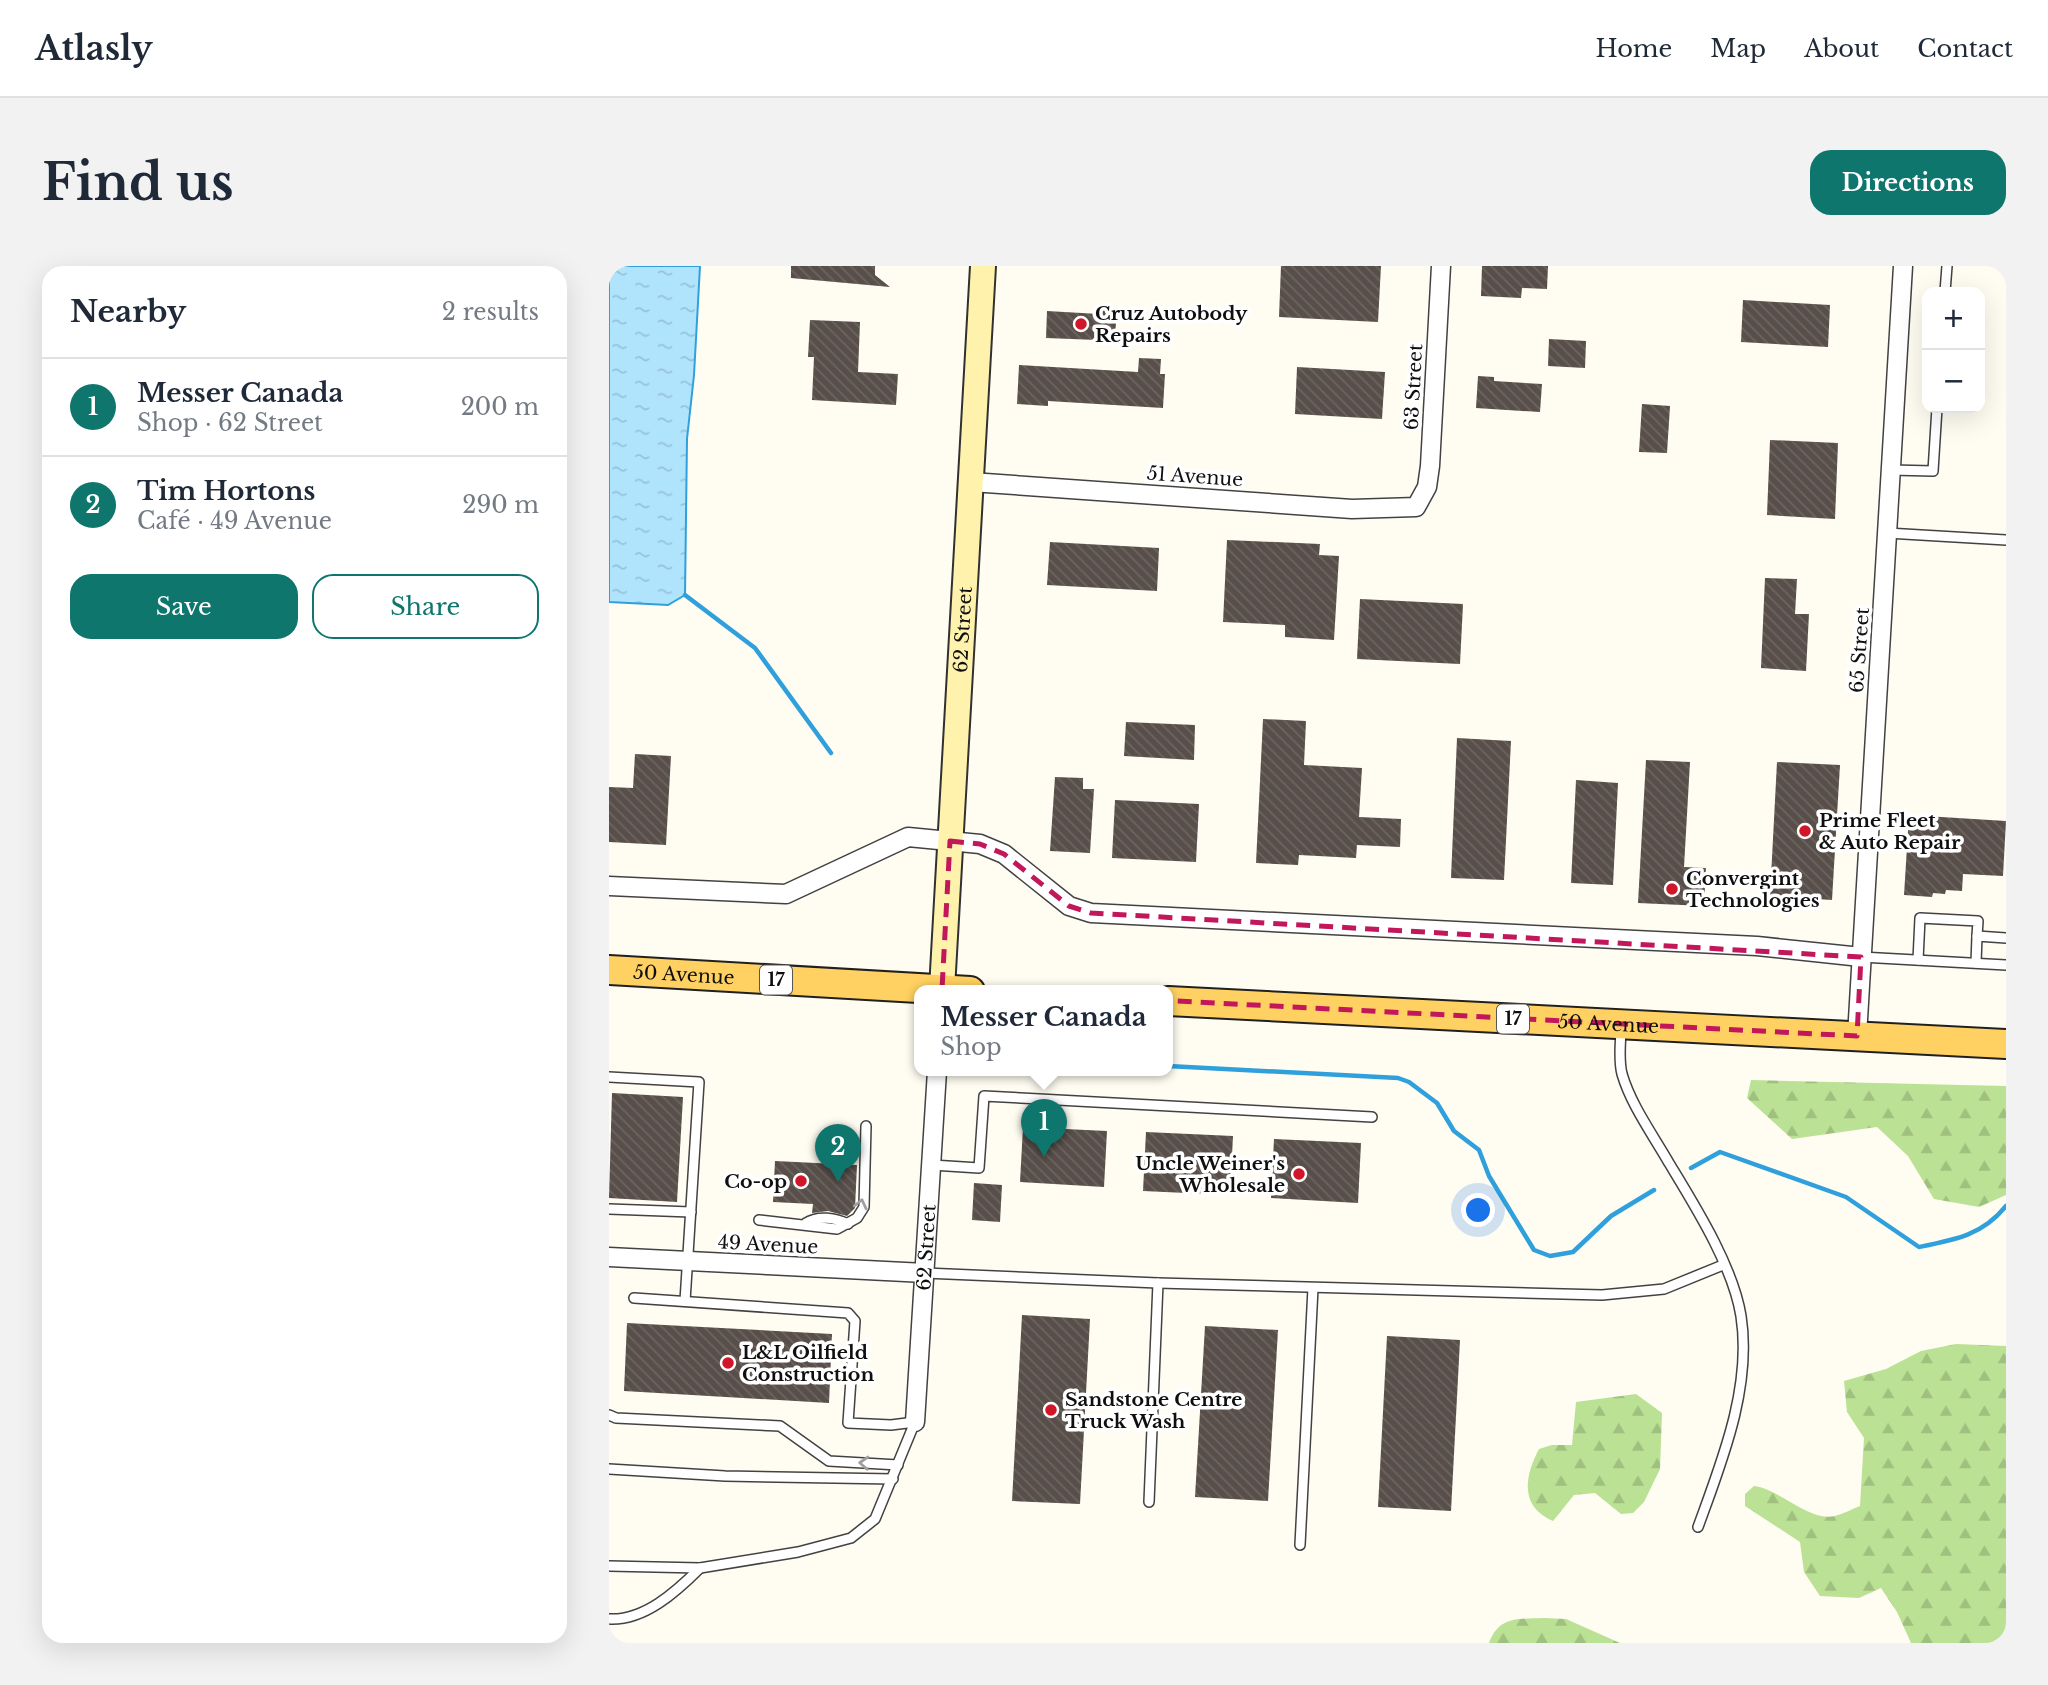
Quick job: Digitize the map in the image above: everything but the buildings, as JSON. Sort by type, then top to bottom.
[{"type":"main road","name":"62 Street","points":[[942,985],[983,266]]},
{"type":"main road","name":"50 Avenue","points":[[609,970],[914,988]]},
{"type":"main road","name":"50 Avenue","points":[[1173,1001],[2006,1044]]},
{"type":"street","name":"63 Street","points":[[1416,508],[1427,487],[1430,466],[1441,266]]},
{"type":"street","name":"65 Street","points":[[1857,1037],[1903,266]]},
{"type":"street","name":"51 Avenue","points":[[971,482],[1352,509],[1416,508]]},
{"type":"street","points":[[609,886],[786,894],[908,837],[980,844],[1004,854],[1069,906],[1091,913],[1757,946],[1861,957]]},
{"type":"street","name":"62 Street","points":[[915,1422],[937,1076]]},
{"type":"street","name":"49 Avenue","points":[[609,1257],[925,1273]]},
{"type":"lane","points":[[1945,287],[1947,266]]},
{"type":"lane","points":[[1891,470],[1933,471],[1937,413]]},
{"type":"lane","points":[[1887,533],[2006,540]]},
{"type":"lane","points":[[1918,960],[1920,918],[1978,921],[1976,963]]},
{"type":"lane","points":[[1977,936],[2006,938]]},
{"type":"lane","points":[[1861,957],[2006,965]]},
{"type":"lane","points":[[1621,1024],[1620,1058],[1626,1084],[1723,1265],[1741,1314],[1743,1356],[1725,1457],[1698,1527]]},
{"type":"lane","points":[[609,1077],[699,1082],[685,1301]]},
{"type":"lane","points":[[932,1165],[979,1168],[984,1096],[1372,1117]]},
{"type":"lane","points":[[759,1220],[806,1223],[813,1228],[837,1229],[857,1218],[863,1207],[866,1126]]},
{"type":"lane","points":[[609,1209],[691,1212]]},
{"type":"lane","points":[[925,1273],[1313,1288],[1630,1295],[1675,1286],[1723,1265]]},
{"type":"lane","points":[[1149,1502],[1157,1283]]},
{"type":"lane","points":[[1300,1545],[1313,1288]]},
{"type":"lane","points":[[609,1566],[700,1568],[798,1552],[851,1538],[875,1519],[915,1422],[891,1425],[848,1423],[855,1321],[848,1313],[634,1298]]},
{"type":"lane","points":[[609,1415],[616,1418],[780,1426],[829,1461],[898,1465]]},
{"type":"lane","points":[[609,1469],[725,1476],[893,1479]]},
{"type":"lane","points":[[609,1619],[627,1620],[675,1593],[700,1568]]},
{"type":"highlighted area","points":[[950,841],[980,844],[1004,854],[1069,906],[1091,913],[1861,957],[1857,1036],[942,989]]},
{"type":"green space","points":[[1751,1080],[2006,1086],[2006,1195],[1979,1207],[1934,1199],[1908,1156],[1877,1127],[1792,1139],[1747,1098]]},
{"type":"green space","points":[[1956,1344],[2006,1346],[2006,1643],[1911,1643],[1897,1612],[1881,1588],[1859,1598],[1820,1596],[1804,1572],[1800,1542],[1745,1506],[1745,1494],[1754,1486],[1764,1488],[1805,1510],[1825,1517],[1860,1506],[1864,1438],[1847,1412],[1844,1381],[1886,1369],[1921,1351]]},
{"type":"green space","points":[[1636,1394],[1662,1413],[1660,1469],[1644,1502],[1633,1513],[1621,1514],[1595,1493],[1574,1495],[1553,1521],[1542,1515],[1535,1508],[1528,1490],[1530,1470],[1539,1449],[1552,1445],[1572,1445],[1576,1402]]},
{"type":"green space","points":[[1518,1619],[1566,1619],[1620,1643],[1489,1643],[1493,1634],[1504,1623]]},
{"type":"water","points":[[609,266],[700,266],[694,375],[687,439],[685,595],[668,605],[609,602]]},
{"type":"waterway","points":[[685,595],[755,648],[831,753]]},
{"type":"waterway","points":[[1173,1066],[1398,1078],[1409,1082],[1437,1103],[1454,1131],[1479,1150],[1489,1176],[1534,1250],[1550,1256],[1573,1252],[1611,1216],[1654,1190]]},
{"type":"waterway","points":[[1691,1168],[1720,1152],[1846,1197],[1919,1247],[1956,1239],[1978,1230],[2006,1206]]},
{"type":"place","name":"Cruz Autobody Repairs","points":[[1081,324]]},
{"type":"place","name":"Prime Fleet & Auto Repair","points":[[1805,831]]},
{"type":"place","name":"Convergint Technologies","points":[[1672,889]]},
{"type":"place","name":"Messer Canada","points":[[1044,1157]]},
{"type":"place","name":"Uncle Weiner's Wholesale","points":[[1299,1174]]},
{"type":"place","name":"Co-op","points":[[801,1181]]},
{"type":"place","name":"Tim Hortons","points":[[838,1182]]},
{"type":"place","name":"L&L Oilfield Construction","points":[[728,1363]]},
{"type":"place","name":"Sandstone Centre Truck Wash","points":[[1051,1410]]}]
